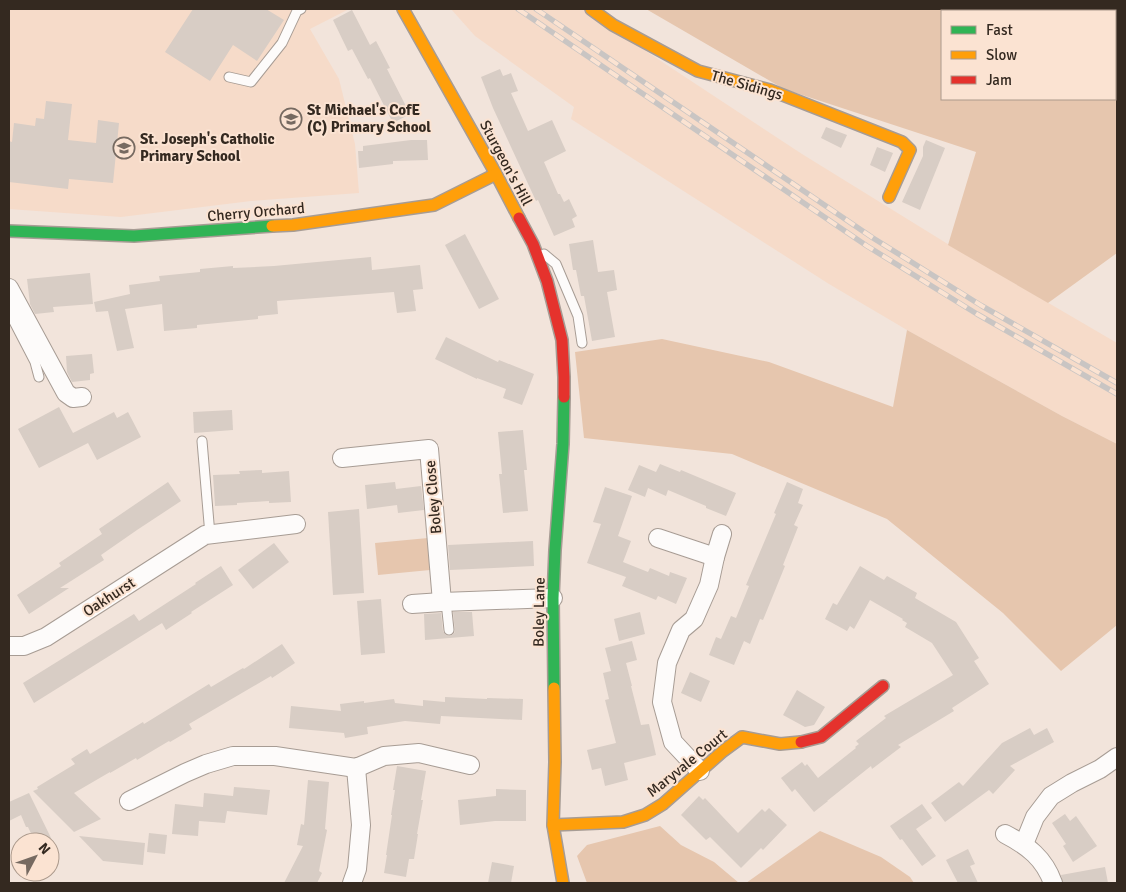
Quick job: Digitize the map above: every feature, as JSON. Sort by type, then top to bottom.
[{"type":"street","name":"Sturgeon's Hill","points":[[403,9],[496,174],[533,244],[547,281],[562,340]]},
{"type":"street","name":"The Sidings","points":[[590,9],[698,71],[770,90],[912,145],[889,197]]},
{"type":"street","name":"Cherry Orchard","points":[[9,231],[134,236],[293,226],[434,205],[496,174]]},
{"type":"street","points":[[9,288],[66,393],[73,398],[82,398]]},
{"type":"street","name":"Boley Lane","points":[[562,340],[564,377],[563,444],[553,598],[555,762],[553,825],[563,883]]},
{"type":"street","name":"Boley Close","points":[[342,458],[429,449],[444,602]]},
{"type":"street","points":[[207,535],[296,524]]},
{"type":"street","points":[[700,771],[673,742],[662,702],[667,663],[681,630],[694,619],[709,585],[722,534]]},
{"type":"street","name":"Oakhurst","points":[[9,646],[24,646],[46,637],[207,535]]},
{"type":"street","points":[[658,538],[715,557]]},
{"type":"street","points":[[412,604],[553,598]]},
{"type":"street","name":"Maryvale Court","points":[[553,825],[622,822],[645,815],[663,804],[723,751],[742,737],[780,744],[804,742],[821,737],[883,686]]},
{"type":"street","points":[[129,801],[192,770],[232,756],[275,756],[356,768],[384,756],[419,753],[470,765]]},
{"type":"street","points":[[1024,844],[1035,817],[1051,796],[1100,769],[1117,757]]},
{"type":"street","points":[[352,883],[357,869],[361,825],[356,768]]},
{"type":"street","points":[[1005,834],[1024,844],[1039,857],[1053,883]]},
{"type":"lane","points":[[229,77],[252,82],[282,43],[297,11],[301,9]]},
{"type":"lane","points":[[533,244],[556,264],[578,316],[582,343]]},
{"type":"lane","points":[[9,312],[35,362],[39,377]]},
{"type":"lane","points":[[202,441],[207,535]]},
{"type":"lane","points":[[444,602],[449,630]]},
{"type":"shaded area","name":"St. Joseph's Catholic Primary School","points":[[9,9],[349,9],[310,29],[339,79],[355,144],[359,193],[251,201],[121,217],[9,209]]},
{"type":"shaded area","points":[[451,9],[582,9],[802,154],[951,246],[1117,343],[1117,444],[1062,416],[907,330],[829,284],[571,119],[574,107],[475,36]]},
{"type":"shaded area","points":[[646,9],[1117,9],[1117,253],[1048,303],[948,245],[976,152],[784,89]]},
{"type":"shaded area","points":[[907,330],[1062,416],[1117,444],[1117,625],[1061,671],[1003,613],[887,519],[732,454],[584,438],[575,352],[662,339],[769,362],[893,407]]},
{"type":"shaded area","points":[[428,538],[430,570],[378,575],[375,543]]},
{"type":"shaded area","points":[[660,826],[681,845],[714,862],[739,883],[587,883],[577,856],[587,845]]},
{"type":"shaded area","points":[[820,831],[881,857],[910,877],[914,883],[746,883]]},
{"type":"building","points":[[193,9],[266,9],[284,20],[257,61],[233,45],[210,81],[165,52]]},
{"type":"building","points":[[352,10],[370,45],[376,41],[390,68],[387,69],[410,114],[393,123],[370,78],[368,79],[352,49],[348,51],[333,20]]},
{"type":"building","points":[[500,69],[503,76],[511,73],[518,91],[511,93],[528,131],[552,120],[566,151],[544,162],[558,194],[560,194],[564,202],[569,199],[577,216],[572,219],[575,227],[554,236],[493,108],[481,77]]},
{"type":"building","points":[[46,101],[72,104],[68,140],[96,143],[98,120],[119,123],[113,183],[69,179],[68,189],[9,182],[9,141],[12,142],[14,123],[35,126],[36,118],[44,119]]},
{"type":"building","points":[[826,127],[847,135],[841,148],[821,138]]},
{"type":"building","points":[[427,140],[428,160],[393,161],[393,164],[359,168],[358,151],[363,151],[363,146]]},
{"type":"building","points":[[926,140],[945,148],[920,210],[902,202],[923,156],[923,147]]},
{"type":"building","points":[[877,147],[893,153],[885,172],[870,165]]},
{"type":"building","points":[[465,234],[499,299],[479,309],[445,245]]},
{"type":"building","points":[[593,240],[598,272],[614,270],[617,290],[607,292],[615,337],[592,341],[584,296],[581,296],[576,270],[573,270],[569,244]]},
{"type":"building","points":[[371,257],[372,270],[420,265],[423,289],[413,290],[416,311],[397,313],[394,292],[277,301],[278,314],[258,316],[258,319],[197,325],[197,328],[164,331],[162,304],[125,309],[134,348],[117,351],[108,311],[96,312],[94,302],[130,294],[129,285],[160,281],[159,276],[200,272],[200,269],[233,266],[233,268],[274,266]]},
{"type":"building","points":[[90,273],[93,304],[53,307],[54,312],[35,314],[30,304],[27,279]]},
{"type":"building","points":[[446,337],[498,362],[499,360],[534,374],[522,405],[503,398],[506,389],[477,379],[435,359]]},
{"type":"building","points":[[92,354],[94,373],[90,374],[90,380],[72,382],[67,372],[66,356]]},
{"type":"building","points":[[59,407],[73,433],[114,412],[117,418],[128,412],[141,437],[97,460],[88,443],[39,468],[18,429]]},
{"type":"building","points":[[232,410],[233,430],[194,433],[193,412]]},
{"type":"building","points":[[523,430],[527,470],[524,470],[528,511],[503,513],[499,474],[502,474],[498,432]]},
{"type":"building","points":[[660,464],[680,472],[681,470],[736,493],[726,516],[668,490],[666,496],[648,488],[645,497],[628,490],[639,465],[656,472]]},
{"type":"building","points":[[262,470],[262,473],[289,471],[291,502],[269,503],[269,501],[215,506],[213,475],[240,474],[239,471]]},
{"type":"building","points":[[168,482],[181,501],[101,555],[104,560],[60,588],[69,588],[29,614],[17,595],[61,566],[59,563],[102,534],[99,529]]},
{"type":"building","points":[[395,482],[396,489],[421,486],[424,510],[398,513],[397,505],[367,509],[365,485]]},
{"type":"building","points":[[787,482],[803,489],[798,503],[803,505],[794,525],[798,527],[783,565],[785,566],[763,620],[760,619],[750,644],[744,641],[734,665],[709,655],[716,637],[721,639],[731,616],[736,618],[749,586],[746,585],[776,514],[774,513]]},
{"type":"building","points":[[605,487],[632,496],[618,536],[631,541],[623,562],[648,572],[650,568],[669,576],[670,572],[687,578],[676,604],[658,596],[656,600],[622,586],[626,577],[587,563],[601,524],[593,522]]},
{"type":"building","points":[[359,509],[364,593],[333,595],[328,512]]},
{"type":"building","points":[[533,541],[534,566],[450,570],[448,545]]},
{"type":"building","points":[[274,543],[289,562],[253,589],[238,570]]},
{"type":"building","points":[[221,566],[233,585],[166,630],[162,623],[34,703],[23,683],[134,614],[139,621]]},
{"type":"building","points":[[860,566],[884,580],[887,576],[917,593],[915,598],[956,622],[979,658],[974,661],[989,684],[952,708],[954,711],[898,745],[901,747],[872,769],[871,766],[814,812],[795,789],[792,792],[781,778],[802,762],[805,766],[807,764],[818,778],[856,748],[859,744],[856,741],[886,718],[884,716],[953,675],[932,643],[905,627],[907,623],[903,619],[870,600],[854,629],[850,626],[847,631],[825,619],[833,603],[837,605]]},
{"type":"building","points":[[381,599],[385,653],[361,655],[357,601]]},
{"type":"building","points":[[453,612],[472,612],[474,636],[425,640],[424,614],[441,613],[443,631],[449,636],[455,632]]},
{"type":"building","points":[[640,612],[645,634],[619,641],[614,619]]},
{"type":"building","points":[[632,641],[637,660],[626,663],[641,725],[649,724],[656,755],[624,763],[628,780],[605,786],[601,768],[592,770],[587,750],[616,743],[605,700],[609,699],[603,673],[611,671],[605,648]]},
{"type":"building","points":[[282,644],[295,663],[272,678],[271,676],[189,724],[192,729],[170,742],[137,760],[136,758],[74,793],[101,819],[74,832],[33,791],[75,764],[71,759],[87,749],[90,754],[143,722],[144,724],[209,684],[211,687],[244,669]]},
{"type":"building","points":[[690,672],[710,681],[701,702],[681,693]]},
{"type":"building","points":[[797,690],[825,707],[814,725],[805,727],[783,715]]},
{"type":"building","points":[[445,697],[523,699],[522,720],[441,716],[440,724],[405,721],[367,727],[368,734],[345,738],[344,733],[289,728],[291,706],[341,711],[340,704],[394,699],[395,703],[423,706],[423,700],[445,702]]},
{"type":"building","points":[[1030,728],[1034,735],[1047,728],[1054,742],[1010,766],[1015,770],[993,794],[989,790],[945,822],[931,803],[959,782],[963,786],[1002,743]]},
{"type":"building","points":[[397,766],[426,771],[414,859],[409,859],[406,877],[384,873]]},
{"type":"building","points":[[308,780],[329,782],[325,829],[327,830],[319,871],[322,873],[317,883],[284,883],[303,846],[297,845],[301,824],[304,825]]},
{"type":"building","points":[[234,787],[270,790],[267,815],[227,811],[225,823],[199,821],[198,836],[172,834],[175,804],[203,807],[204,793],[233,796]]},
{"type":"building","points":[[496,789],[526,790],[526,821],[495,821],[460,825],[458,800],[496,796]]},
{"type":"building","points":[[29,793],[48,832],[30,832],[21,815],[9,821],[9,802]]},
{"type":"building","points":[[699,796],[703,800],[705,798],[738,833],[762,809],[765,812],[769,808],[787,825],[763,850],[761,848],[741,868],[710,837],[706,840],[681,815]]},
{"type":"building","points":[[922,804],[932,818],[916,829],[936,856],[922,866],[890,826]]},
{"type":"building","points":[[1065,814],[1070,821],[1076,816],[1097,846],[1073,862],[1063,846],[1066,844],[1052,823]]},
{"type":"building","points":[[149,833],[167,835],[165,854],[147,852]]},
{"type":"building","points":[[79,836],[145,843],[143,865],[103,861]]},
{"type":"building","points":[[968,849],[975,864],[970,866],[978,883],[958,883],[946,860]]},
{"type":"building","points":[[492,862],[514,866],[511,883],[488,883]]},
{"type":"building","points":[[1105,867],[1108,883],[1063,883],[1061,875]]},
{"type":"railway","points":[[518,9],[867,246],[977,314],[1117,394]]},
{"type":"railway","points":[[536,9],[873,238],[982,306],[1117,383]]},
{"type":"traffic: fast","points":[[9,231],[134,236],[272,226]]},
{"type":"traffic: fast","points":[[554,688],[553,598],[563,444],[564,397]]},
{"type":"traffic: slow","points":[[403,9],[519,218]]},
{"type":"traffic: slow","points":[[591,9],[613,25],[698,71],[770,90],[902,142],[910,150],[889,197]]},
{"type":"traffic: slow","points":[[272,226],[293,225],[434,205],[496,174]]},
{"type":"traffic: slow","points":[[554,688],[555,762],[553,825],[563,883]]},
{"type":"traffic: slow","points":[[553,825],[623,822],[645,815],[663,804],[723,751],[742,737],[780,744],[801,742]]},
{"type":"traffic: jam","points":[[519,218],[533,244],[547,281],[562,340],[564,397]]},
{"type":"traffic: jam","points":[[801,742],[821,737],[883,686]]},
{"type":"place","name":"St Michael's CofE (C) Primary School","points":[[291,119]]},
{"type":"place","name":"St. Joseph's Catholic Primary School","points":[[124,148]]}]
